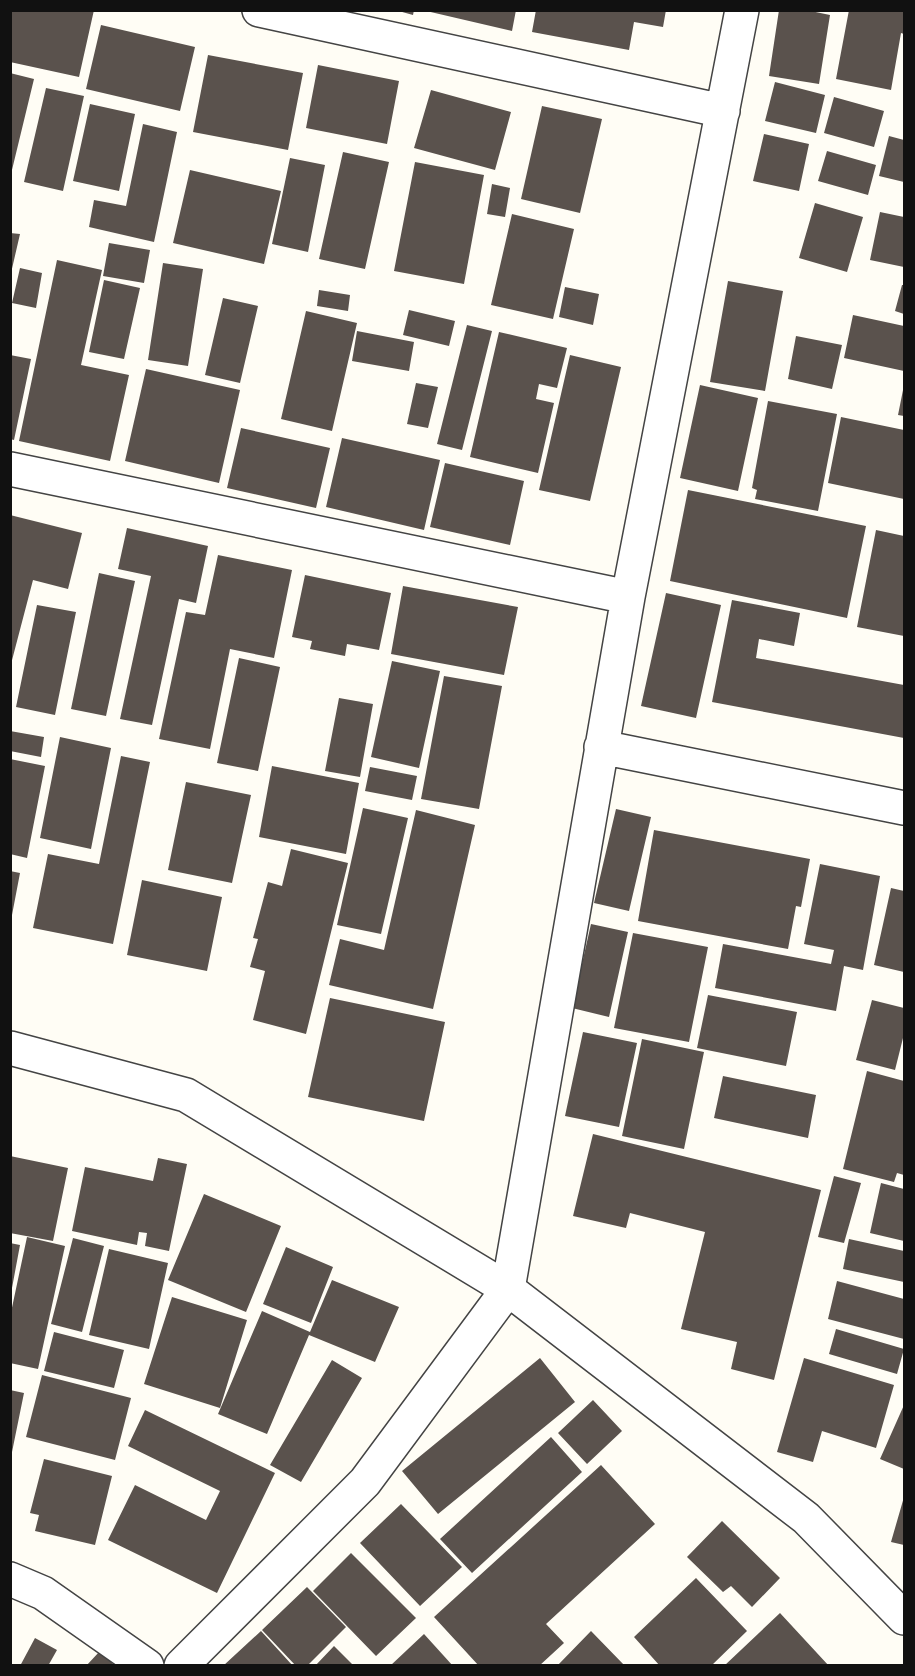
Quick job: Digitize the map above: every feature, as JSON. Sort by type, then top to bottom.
[{"type":"street","points":[[259,10],[723,111]]},
{"type":"street","points":[[181,1665],[364,1482],[508,1289],[628,597],[742,10]]},
{"type":"street","points":[[10,469],[628,597]]},
{"type":"street","points":[[601,747],[904,808]]},
{"type":"street","points":[[10,1048],[186,1095],[508,1289],[806,1518],[904,1618]]},
{"type":"street","points":[[10,1579],[43,1593],[147,1665]]},
{"type":"building","points":[[10,10],[94,10],[79,77],[10,62]]},
{"type":"building","points":[[395,10],[414,10],[413,15]]},
{"type":"building","points":[[422,10],[516,10],[512,31]]},
{"type":"building","points":[[536,10],[666,10],[663,27],[634,22],[629,50],[532,32]]},
{"type":"building","points":[[779,10],[806,10],[830,15],[819,84],[769,76]]},
{"type":"building","points":[[849,10],[904,10],[904,34],[901,33],[891,90],[836,79]]},
{"type":"building","points":[[101,25],[195,47],[180,111],[86,89]]},
{"type":"building","points":[[208,55],[303,73],[288,150],[193,132]]},
{"type":"building","points":[[318,65],[399,81],[387,144],[306,128]]},
{"type":"building","points":[[10,73],[34,79],[11,174],[10,174]]},
{"type":"building","points":[[775,82],[825,95],[816,133],[765,121]]},
{"type":"building","points":[[46,88],[84,96],[63,191],[24,182]]},
{"type":"building","points":[[431,90],[511,112],[495,170],[414,148]]},
{"type":"building","points":[[834,97],[884,111],[874,147],[824,133]]},
{"type":"building","points":[[90,104],[135,114],[119,191],[73,181]]},
{"type":"building","points":[[542,106],[602,119],[580,213],[521,199]]},
{"type":"building","points":[[143,124],[177,132],[154,242],[89,227],[94,200],[126,206]]},
{"type":"building","points":[[764,134],[809,144],[799,191],[753,181]]},
{"type":"building","points":[[889,136],[904,140],[904,182],[879,176]]},
{"type":"building","points":[[827,151],[876,165],[868,195],[818,181]]},
{"type":"building","points":[[343,152],[389,162],[365,269],[319,259]]},
{"type":"building","points":[[290,158],[325,165],[308,252],[272,244]]},
{"type":"building","points":[[415,162],[484,175],[464,284],[394,271]]},
{"type":"building","points":[[190,170],[281,191],[264,264],[173,243]]},
{"type":"building","points":[[492,184],[510,188],[505,217],[487,214]]},
{"type":"building","points":[[815,203],[863,217],[847,272],[799,258]]},
{"type":"building","points":[[880,212],[904,217],[904,267],[870,260]]},
{"type":"building","points":[[512,214],[574,229],[553,319],[491,305]]},
{"type":"building","points":[[10,233],[20,234],[11,273],[10,272]]},
{"type":"building","points":[[109,243],[150,250],[144,283],[103,276]]},
{"type":"building","points":[[57,260],[102,270],[81,365],[129,375],[110,461],[19,441]]},
{"type":"building","points":[[163,263],[203,269],[188,366],[148,360]]},
{"type":"building","points":[[20,268],[42,273],[36,308],[12,303]]},
{"type":"building","points":[[104,280],[140,288],[124,359],[89,352]]},
{"type":"building","points":[[728,281],[783,291],[765,391],[710,382]]},
{"type":"building","points":[[902,285],[904,285],[904,314],[895,311]]},
{"type":"building","points":[[565,287],[599,294],[593,325],[559,317]]},
{"type":"building","points":[[319,290],[350,295],[348,311],[317,306]]},
{"type":"building","points":[[223,298],[258,306],[240,383],[205,375]]},
{"type":"building","points":[[409,310],[455,321],[449,346],[403,335]]},
{"type":"building","points":[[306,311],[357,323],[332,431],[281,419]]},
{"type":"building","points":[[853,315],[904,326],[904,371],[844,358]]},
{"type":"building","points":[[467,325],[492,331],[462,450],[437,444]]},
{"type":"building","points":[[357,331],[414,342],[409,371],[352,361]]},
{"type":"building","points":[[499,332],[567,348],[557,388],[539,384],[536,399],[554,403],[538,473],[470,457]]},
{"type":"building","points":[[796,336],[842,345],[832,389],[788,379]]},
{"type":"building","points":[[10,355],[31,359],[14,440],[10,439]]},
{"type":"building","points":[[570,355],[621,367],[590,501],[539,490]]},
{"type":"building","points":[[146,369],[240,390],[219,483],[125,461]]},
{"type":"building","points":[[416,383],[438,387],[428,428],[407,424]]},
{"type":"building","points":[[700,385],[758,398],[738,491],[680,478]]},
{"type":"building","points":[[904,390],[904,416],[898,415]]},
{"type":"building","points":[[768,401],[837,414],[818,511],[755,499],[757,490],[752,488]]},
{"type":"building","points":[[841,417],[904,430],[904,499],[828,483]]},
{"type":"building","points":[[241,428],[330,448],[316,508],[227,488]]},
{"type":"building","points":[[342,438],[440,460],[424,530],[326,507]]},
{"type":"building","points":[[445,463],[524,481],[510,545],[430,527]]},
{"type":"building","points":[[688,490],[866,526],[847,618],[670,581]]},
{"type":"building","points":[[10,515],[82,533],[68,589],[33,580],[11,664]]},
{"type":"building","points":[[127,528],[208,546],[196,603],[179,599],[152,725],[120,719],[151,576],[118,569]]},
{"type":"building","points":[[876,530],[904,536],[904,636],[857,627]]},
{"type":"building","points":[[218,555],[292,570],[274,658],[230,649],[210,749],[159,739],[186,612],[205,615]]},
{"type":"building","points":[[99,573],[135,581],[106,716],[71,709]]},
{"type":"building","points":[[305,575],[391,593],[379,650],[347,644],[345,656],[310,649],[312,641],[292,637]]},
{"type":"building","points":[[403,586],[518,607],[504,675],[391,654]]},
{"type":"building","points":[[666,593],[721,605],[696,718],[641,706]]},
{"type":"building","points":[[732,600],[800,613],[794,646],[759,639],[756,658],[904,685],[904,738],[712,702]]},
{"type":"building","points":[[37,605],[76,612],[55,715],[16,707]]},
{"type":"building","points":[[239,658],[280,667],[258,771],[217,763]]},
{"type":"building","points":[[392,661],[440,671],[419,768],[371,757]]},
{"type":"building","points":[[444,676],[502,686],[479,809],[421,799]]},
{"type":"building","points":[[339,698],[373,704],[360,777],[325,771]]},
{"type":"building","points":[[10,731],[44,737],[41,757],[10,751]]},
{"type":"building","points":[[60,737],[111,748],[91,849],[40,838]]},
{"type":"building","points":[[121,756],[150,762],[113,944],[33,928],[48,854],[99,864]]},
{"type":"building","points":[[10,759],[45,766],[27,858],[10,854]]},
{"type":"building","points":[[272,766],[359,783],[346,854],[259,837]]},
{"type":"building","points":[[370,767],[417,776],[412,800],[365,791]]},
{"type":"building","points":[[186,782],[251,795],[232,883],[168,870]]},
{"type":"building","points":[[363,808],[408,818],[381,934],[337,925]]},
{"type":"building","points":[[616,809],[651,817],[629,911],[594,903]]},
{"type":"building","points":[[416,810],[475,825],[433,1009],[329,985],[340,939],[384,950]]},
{"type":"building","points":[[654,830],[810,859],[801,907],[796,906],[788,949],[638,921]]},
{"type":"building","points":[[291,849],[348,863],[306,1034],[253,1020],[265,971],[250,967],[258,939],[253,938],[268,882],[282,886]]},
{"type":"building","points":[[820,864],[880,876],[863,970],[844,966],[836,1011],[715,988],[723,944],[831,964],[834,950],[804,944]]},
{"type":"building","points":[[10,871],[20,873],[12,915],[10,915]]},
{"type":"building","points":[[142,880],[222,897],[207,971],[127,955]]},
{"type":"building","points":[[891,888],[904,891],[904,972],[874,965]]},
{"type":"building","points":[[591,924],[628,932],[609,1017],[572,1008]]},
{"type":"building","points":[[633,933],[708,947],[689,1042],[614,1028]]},
{"type":"building","points":[[708,995],[797,1012],[786,1066],[697,1048]]},
{"type":"building","points":[[330,998],[445,1022],[424,1121],[308,1097]]},
{"type":"building","points":[[872,1000],[904,1008],[904,1034],[895,1070],[856,1060]]},
{"type":"building","points":[[583,1032],[637,1043],[619,1127],[565,1116]]},
{"type":"building","points":[[642,1039],[704,1052],[684,1149],[622,1136]]},
{"type":"building","points":[[867,1071],[904,1081],[904,1175],[897,1173],[894,1182],[843,1169]]},
{"type":"building","points":[[723,1076],[816,1095],[808,1138],[714,1118]]},
{"type":"building","points":[[593,1134],[821,1190],[774,1380],[731,1369],[737,1342],[681,1329],[705,1232],[630,1213],[626,1228],[573,1216]]},
{"type":"building","points":[[10,1156],[68,1168],[53,1241],[10,1233]]},
{"type":"building","points":[[158,1158],[187,1164],[169,1251],[145,1246],[147,1233],[139,1232],[137,1245],[72,1231],[85,1167],[153,1181]]},
{"type":"building","points":[[834,1176],[861,1183],[844,1243],[818,1237]]},
{"type":"building","points":[[881,1183],[904,1189],[904,1241],[870,1233]]},
{"type":"building","points":[[204,1194],[281,1226],[246,1312],[168,1280]]},
{"type":"building","points":[[27,1237],[65,1246],[38,1369],[10,1363],[10,1317]]},
{"type":"building","points":[[73,1238],[104,1246],[82,1332],[51,1324]]},
{"type":"building","points":[[849,1239],[904,1251],[904,1282],[843,1269]]},
{"type":"building","points":[[10,1243],[20,1245],[12,1288],[10,1288]]},
{"type":"building","points":[[286,1247],[333,1267],[311,1323],[263,1304]]},
{"type":"building","points":[[109,1249],[168,1263],[149,1349],[89,1335]]},
{"type":"building","points":[[332,1280],[399,1307],[375,1362],[309,1335],[267,1434],[218,1414],[262,1311],[310,1332]]},
{"type":"building","points":[[837,1281],[904,1299],[904,1339],[828,1319]]},
{"type":"building","points":[[172,1297],[247,1320],[220,1408],[144,1384]]},
{"type":"building","points":[[836,1329],[904,1349],[897,1374],[829,1354]]},
{"type":"building","points":[[54,1332],[124,1350],[114,1388],[44,1371]]},
{"type":"building","points":[[540,1358],[575,1402],[438,1514],[402,1471]]},
{"type":"building","points":[[804,1358],[894,1385],[876,1448],[822,1431],[813,1462],[777,1452]]},
{"type":"building","points":[[332,1360],[362,1378],[301,1482],[270,1465]]},
{"type":"building","points":[[42,1375],[131,1398],[115,1460],[26,1437]]},
{"type":"building","points":[[10,1390],[24,1393],[12,1452],[10,1452]]},
{"type":"building","points":[[593,1400],[622,1431],[587,1464],[558,1433]]},
{"type":"building","points":[[904,1405],[904,1469],[880,1459]]},
{"type":"building","points":[[145,1410],[275,1473],[217,1593],[108,1540],[135,1485],[206,1520],[220,1491],[128,1446]]},
{"type":"building","points":[[551,1437],[582,1472],[472,1573],[440,1539]]},
{"type":"building","points":[[44,1459],[112,1476],[95,1545],[35,1531],[39,1515],[30,1513]]},
{"type":"building","points":[[601,1465],[655,1524],[546,1624],[564,1643],[539,1666],[479,1666],[434,1617]]},
{"type":"building","points":[[904,1497],[904,1545],[891,1542]]},
{"type":"building","points":[[401,1504],[462,1567],[420,1606],[360,1543]]},
{"type":"building","points":[[722,1521],[780,1578],[752,1607],[731,1586],[723,1592],[687,1557]]},
{"type":"building","points":[[351,1553],[416,1618],[376,1656],[313,1591]]},
{"type":"building","points":[[696,1578],[747,1631],[711,1666],[660,1666],[634,1637]]},
{"type":"building","points":[[307,1587],[346,1627],[307,1666],[296,1666],[262,1630]]},
{"type":"building","points":[[780,1613],[829,1666],[724,1666]]},
{"type":"building","points":[[261,1631],[293,1666],[223,1666]]},
{"type":"building","points":[[591,1631],[625,1666],[557,1666]]},
{"type":"building","points":[[424,1634],[453,1666],[390,1666]]},
{"type":"building","points":[[35,1638],[57,1650],[48,1666],[20,1666]]},
{"type":"building","points":[[334,1646],[354,1666],[315,1666]]},
{"type":"building","points":[[100,1651],[115,1666],[86,1666]]}]
